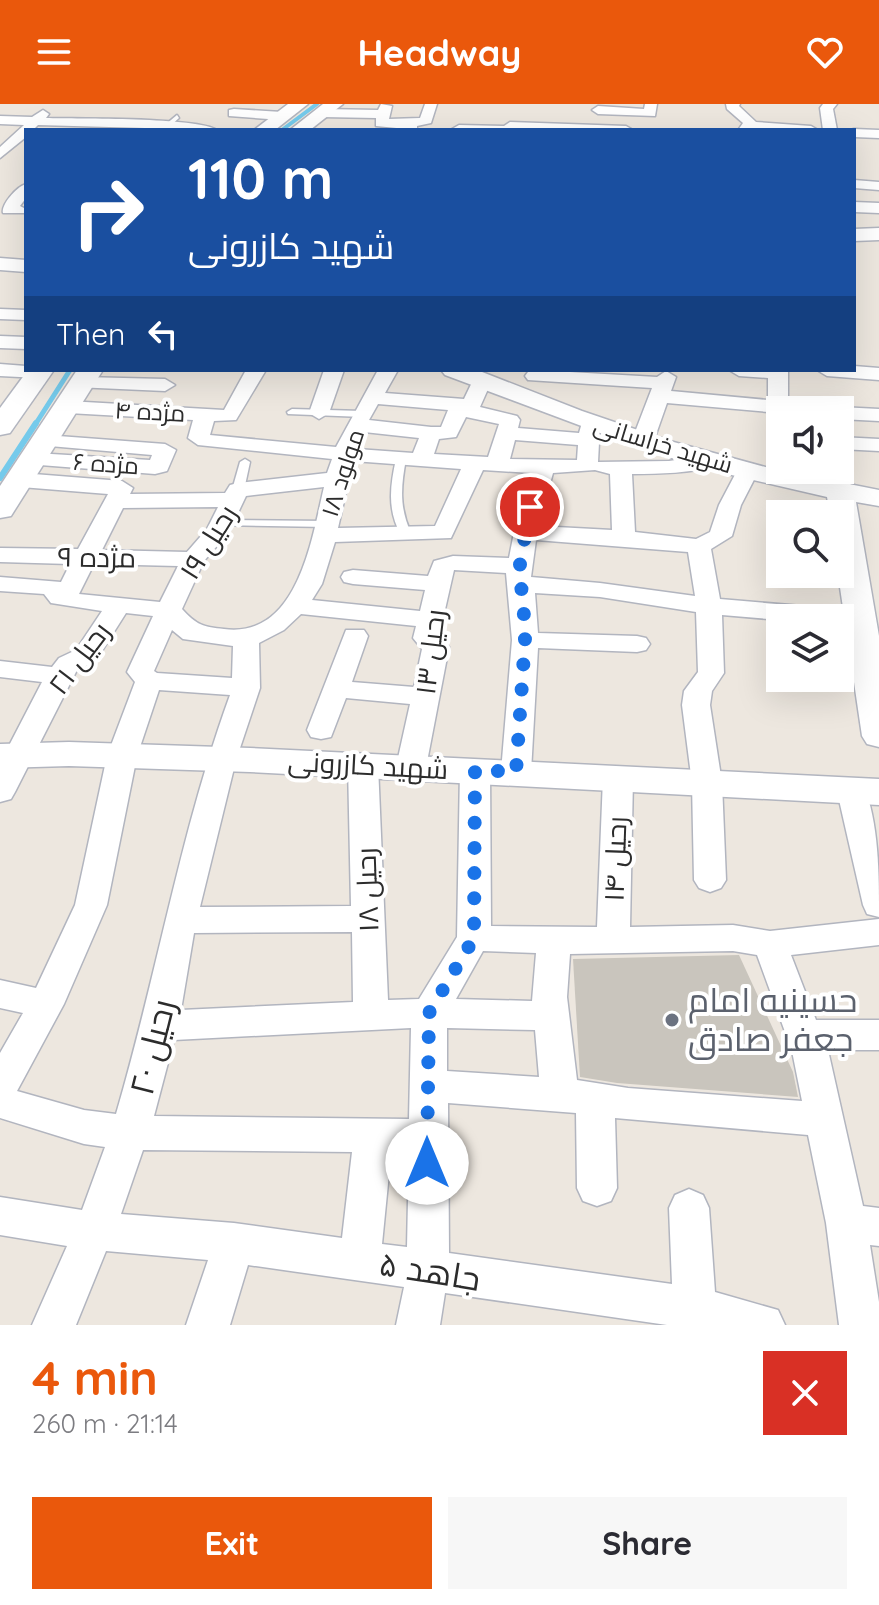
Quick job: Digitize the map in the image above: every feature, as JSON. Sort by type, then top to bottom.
[{"type":"main road","points":[[266,128],[299,104]]},
{"type":"main road","points":[[856,235],[879,234]]},
{"type":"main road","points":[[0,427],[9,402],[39,372]]},
{"type":"main road","points":[[0,509],[80,387]]},
{"type":"street","points":[[426,120],[431,104]]},
{"type":"street","points":[[315,118],[385,109],[381,123],[410,127],[426,120],[459,127],[650,113],[651,104]]},
{"type":"street","points":[[713,104],[733,105],[750,122],[747,128]]},
{"type":"street","points":[[830,128],[826,108],[831,104]]},
{"type":"street","points":[[0,107],[68,111],[77,105]]},
{"type":"street","points":[[28,128],[32,121],[50,110]]},
{"type":"street","points":[[459,127],[474,119],[473,111]]},
{"type":"street","points":[[110,124],[123,112]]},
{"type":"street","points":[[234,113],[282,116]]},
{"type":"street","points":[[315,118],[354,128]]},
{"type":"street","points":[[0,120],[130,127],[172,122],[187,128]]},
{"type":"street","points":[[856,133],[879,134]]},
{"type":"street","points":[[0,154],[21,142]]},
{"type":"street","points":[[856,184],[879,186]]},
{"type":"street","points":[[22,210],[8,210],[24,190]]},
{"type":"street","points":[[856,207],[879,208]]},
{"type":"street","points":[[1,226],[22,210]]},
{"type":"street","points":[[1,226],[24,226]]},
{"type":"street","points":[[0,264],[24,266]]},
{"type":"street","points":[[0,314],[24,315]]},
{"type":"street","points":[[0,342],[24,343]]},
{"type":"street","points":[[0,370],[24,371]]},
{"type":"street","points":[[205,415],[229,416],[255,372]]},
{"type":"street","points":[[319,413],[333,372]]},
{"type":"street","name":"مولود ۱۸","points":[[297,606],[307,593],[345,452],[387,372]]},
{"type":"street","name":"شهید خراسانی","points":[[459,372],[482,380],[534,382],[589,432],[643,440],[747,472],[766,474]]},
{"type":"street","points":[[778,372],[778,396]]},
{"type":"street","points":[[850,372],[873,374],[879,391]]},
{"type":"street","points":[[534,382],[604,375],[664,383],[766,404]]},
{"type":"street","points":[[364,413],[472,405],[482,380]]},
{"type":"street","points":[[643,440],[664,383]]},
{"type":"street","points":[[80,387],[165,385]]},
{"type":"street","name":"مژده ۴","points":[[80,387],[205,415],[199,438],[205,441],[345,452]]},
{"type":"street","points":[[326,530],[370,534],[443,533],[508,433],[508,418],[460,407]]},
{"type":"street","points":[[364,413],[431,433],[449,433],[460,407]]},
{"type":"street","points":[[854,414],[879,415]]},
{"type":"street","points":[[508,433],[589,432],[587,466]]},
{"type":"street","points":[[411,460],[431,433]]},
{"type":"street","points":[[854,444],[879,445]]},
{"type":"street","name":"مژده ۶","points":[[34,460],[155,467],[159,466],[164,449]]},
{"type":"street","points":[[345,452],[411,460],[544,467],[669,468],[710,461]]},
{"type":"street","points":[[34,460],[119,494],[237,495]]},
{"type":"street","points":[[516,772],[525,640],[520,575],[530,507],[544,467]]},
{"type":"street","points":[[621,467],[624,538]]},
{"type":"street","points":[[526,532],[699,546],[720,536],[730,505],[747,472]]},
{"type":"street","name":"رحیل ۱۹","points":[[0,1087],[46,1004],[91,905],[122,756],[149,681],[140,672],[193,559],[223,523],[237,495],[337,479]]},
{"type":"street","points":[[840,484],[867,639],[879,731]]},
{"type":"street","name":"شهید خراسانی","points":[[848,484],[879,498]]},
{"type":"street","points":[[64,599],[119,494]]},
{"type":"street","points":[[339,611],[370,534]]},
{"type":"street","points":[[699,546],[709,606],[711,673],[698,691],[696,705],[707,783],[710,880]]},
{"type":"street","name":"مژده ۹","points":[[0,555],[193,559]]},
{"type":"street","name":"رحیل ۱۳","points":[[411,767],[436,647],[427,640],[446,564],[520,575]]},
{"type":"street","points":[[520,575],[709,606],[867,639]]},
{"type":"street","points":[[353,577],[440,584]]},
{"type":"street","points":[[0,584],[52,587],[64,599],[169,610],[192,633],[246,640],[279,624],[297,606],[431,620]]},
{"type":"street","name":"رحیل ۲۱","points":[[0,792],[9,756],[59,676],[68,664],[86,656],[118,605]]},
{"type":"street","points":[[321,730],[355,636]]},
{"type":"street","name":"رحیل ۲۰","points":[[54,1325],[94,1231],[130,1133],[160,1026],[180,920],[221,760],[246,688],[246,640]]},
{"type":"street","points":[[525,640],[637,644]]},
{"type":"street","points":[[0,669],[59,676]]},
{"type":"street","points":[[149,681],[246,688]]},
{"type":"street","points":[[337,689],[425,697]]},
{"type":"street","name":"شهید کازرونی","points":[[9,756],[122,756],[411,767],[866,792]]},
{"type":"street","name":"رحیل ۱۸","points":[[363,765],[371,1015]]},
{"type":"street","points":[[418,1325],[428,1272],[429,1013],[474,938],[475,770]]},
{"type":"street","name":"رحیل ۱۴","points":[[613,940],[618,778]]},
{"type":"street","points":[[866,792],[879,905]]},
{"type":"street","points":[[180,920],[367,919]]},
{"type":"street","points":[[474,938],[554,941],[733,938],[770,944],[879,932]]},
{"type":"street","points":[[554,941],[549,997],[552,1016],[578,1097],[597,1188]]},
{"type":"street","points":[[770,944],[804,1035],[824,1119],[862,1225],[861,1325]]},
{"type":"street","points":[[0,994],[46,1004]]},
{"type":"street","points":[[160,1026],[429,1013],[552,1016]]},
{"type":"street","points":[[804,1035],[879,1035]]},
{"type":"street","points":[[427,1086],[824,1119]]},
{"type":"street","points":[[0,1102],[84,1127],[130,1133],[427,1136]]},
{"type":"street","points":[[360,1260],[374,1134]]},
{"type":"street","points":[[689,1208],[696,1317]]},
{"type":"street","name":"جاهد ۵","points":[[0,1216],[94,1231],[234,1243],[360,1260],[696,1317],[763,1325]]},
{"type":"street","points":[[208,1325],[234,1243]]},
{"type":"lane","points":[[292,412],[364,413]]},
{"type":"lane","points":[[405,533],[396,515],[395,494],[411,460]]},
{"type":"lane","points":[[237,495],[245,462]]},
{"type":"lane","points":[[223,523],[326,530]]},
{"type":"building","name":"حسینیه امام جعفر صادق","points":[[739,955],[793,1072],[798,1097],[617,1083],[580,1077],[573,959]]},
{"type":"waterway","points":[[285,128],[317,104]]},
{"type":"waterway","points":[[35,425],[69,372]]},
{"type":"waterway","points":[[0,478],[36,423]]},
{"type":"place","name":"حسینیه امام جعفر صادق","points":[[672,1020]]},
{"type":"route","points":[[427,1163],[429,1013],[474,938],[475,770],[516,772],[525,640],[523,595],[518,576],[530,507]]}]
